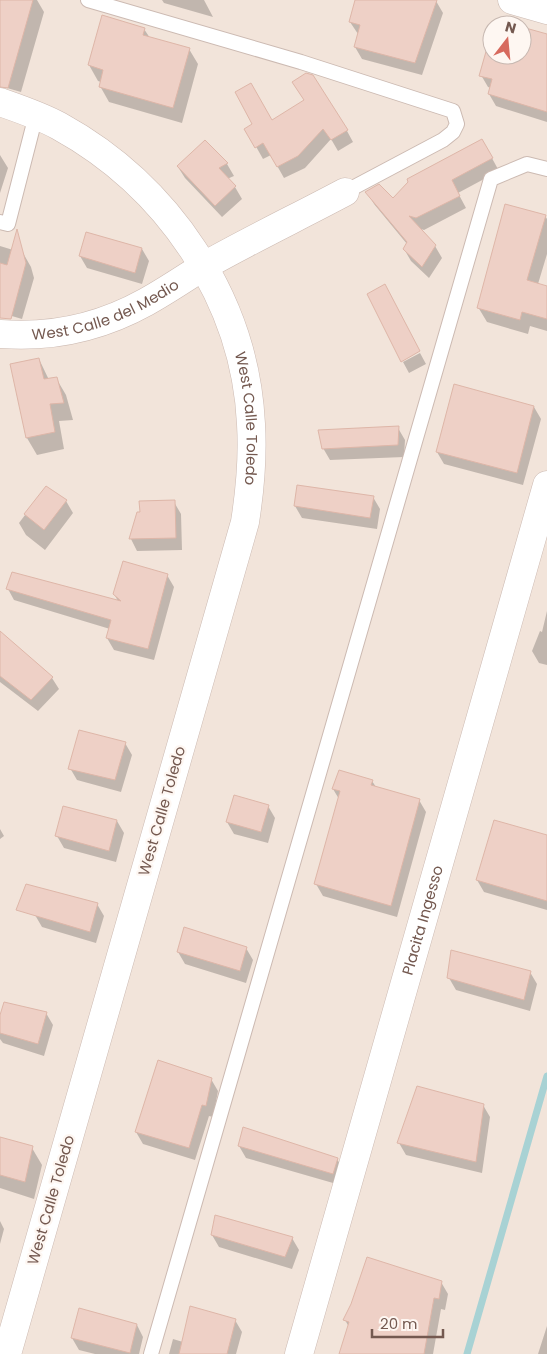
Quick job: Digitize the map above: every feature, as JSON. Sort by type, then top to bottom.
[{"type":"street","name":"West Calle Toledo","points":[[0,102],[58,125],[83,140],[129,175],[172,220],[205,266],[216,288],[235,337],[248,391],[252,454],[245,522],[7,1354]]},
{"type":"street","points":[[205,266],[345,192]]},
{"type":"street","name":"West Calle del Medio","points":[[0,334],[36,335],[59,332],[107,320],[148,302],[205,266]]},
{"type":"street","name":"Placita Ingesso","points":[[298,1354],[547,485]]},
{"type":"lane","points":[[88,0],[302,62],[453,111],[457,124],[453,132],[443,140],[345,192]]},
{"type":"lane","points":[[0,222],[8,224],[36,115]]},
{"type":"lane","points":[[151,1354],[491,179],[527,164],[547,169]]},
{"type":"shaded area","points":[[0,0],[547,0],[547,1354],[0,1354]]},
{"type":"building","points":[[0,0],[33,0],[8,88],[0,87]]},
{"type":"building","points":[[355,0],[437,0],[415,63],[354,47],[360,25],[349,22]]},
{"type":"building","points":[[102,15],[145,28],[143,35],[190,48],[173,108],[99,87],[103,70],[88,65]]},
{"type":"building","points":[[532,30],[547,34],[547,112],[488,94],[492,79],[479,76],[482,65],[532,65]]},
{"type":"building","points":[[306,73],[313,75],[348,130],[331,140],[323,129],[298,156],[277,167],[263,143],[255,148],[244,129],[252,124],[235,92],[251,83],[272,120],[304,100],[292,82]]},
{"type":"building","points":[[482,139],[493,158],[452,180],[460,196],[416,218],[409,216],[436,245],[422,267],[403,249],[407,242],[365,192],[379,184],[393,198],[408,182],[407,179]]},
{"type":"building","points":[[205,140],[228,163],[219,168],[236,186],[215,206],[177,166]]},
{"type":"building","points":[[505,204],[546,215],[527,280],[547,286],[547,319],[522,312],[520,320],[477,308]]},
{"type":"building","points":[[17,229],[26,263],[11,319],[0,318],[0,263],[7,265]]},
{"type":"building","points":[[86,232],[142,248],[135,273],[79,256]]},
{"type":"building","points":[[385,284],[420,351],[401,362],[367,294]]},
{"type":"building","points":[[39,358],[44,379],[57,377],[64,403],[50,404],[55,432],[26,438],[10,364]]},
{"type":"building","points":[[454,384],[534,406],[517,473],[436,452]]},
{"type":"building","points":[[399,426],[398,445],[322,449],[318,430]]},
{"type":"building","points":[[297,485],[374,496],[370,518],[294,506]]},
{"type":"building","points":[[46,486],[67,500],[44,530],[24,514]]},
{"type":"building","points":[[175,500],[176,538],[129,539],[137,512],[140,512],[139,501]]},
{"type":"building","points":[[123,561],[168,574],[148,649],[106,638],[111,620],[6,589],[12,572],[121,601],[113,594]]},
{"type":"building","points":[[0,631],[53,677],[31,700],[0,676]]},
{"type":"building","points":[[79,730],[126,742],[115,780],[68,769]]},
{"type":"building","points":[[339,770],[373,780],[371,785],[420,799],[391,906],[314,884],[340,791],[332,789]]},
{"type":"building","points":[[234,795],[269,805],[261,832],[226,822]]},
{"type":"building","points":[[63,806],[117,820],[109,851],[55,836]]},
{"type":"building","points":[[494,820],[547,835],[547,901],[476,880]]},
{"type":"building","points":[[26,884],[98,903],[90,932],[16,910]]},
{"type":"building","points":[[184,927],[247,947],[240,971],[177,952]]},
{"type":"building","points":[[451,950],[531,971],[524,1000],[447,978]]},
{"type":"building","points":[[4,1002],[47,1012],[38,1044],[0,1033],[0,1015]]},
{"type":"building","points":[[158,1060],[212,1078],[206,1106],[202,1105],[189,1148],[135,1132]]},
{"type":"building","points":[[417,1086],[484,1104],[476,1162],[397,1143]]},
{"type":"building","points":[[243,1127],[338,1158],[333,1174],[238,1146]]},
{"type":"building","points":[[0,1137],[33,1146],[25,1182],[0,1175]]},
{"type":"building","points":[[215,1215],[293,1237],[285,1257],[211,1235]]},
{"type":"building","points":[[367,1257],[442,1281],[439,1299],[434,1298],[424,1354],[339,1354],[349,1322],[343,1320],[351,1304]]},
{"type":"building","points":[[190,1306],[236,1319],[227,1354],[179,1354]]},
{"type":"building","points":[[79,1308],[137,1324],[130,1353],[71,1338]]},
{"type":"waterway","points":[[467,1354],[547,1076]]}]
